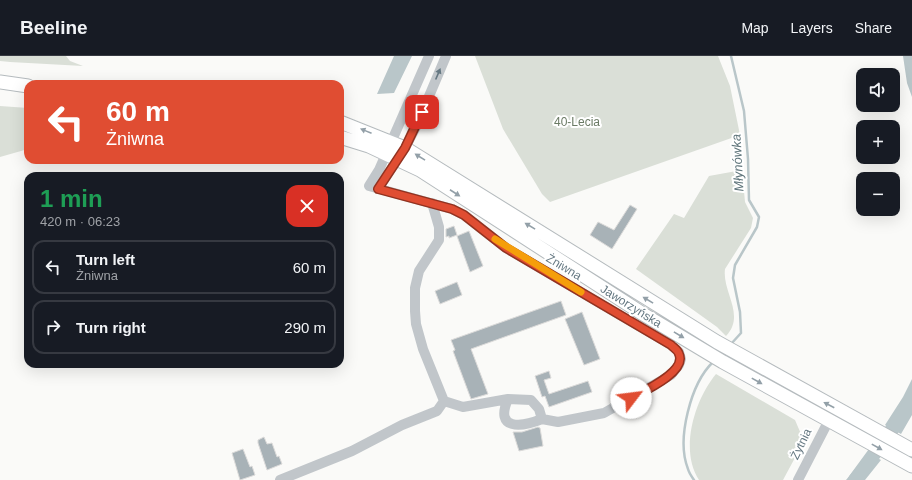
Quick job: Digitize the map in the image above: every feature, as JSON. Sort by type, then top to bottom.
[{"type":"main road","points":[[0,82],[24,85]]},
{"type":"main road","points":[[344,124],[388,147]]},
{"type":"main road","points":[[344,138],[388,147]]},
{"type":"main road","name":"Jaworzyńska","points":[[388,147],[401,153],[734,352],[910,449]]},
{"type":"main road","name":"Jaworzyńska","points":[[401,153],[420,170],[577,272],[723,362],[906,463]]},
{"type":"street","points":[[373,188],[388,147],[429,56]]},
{"type":"street","points":[[373,188],[401,153],[416,127],[446,56]]},
{"type":"street","name":"Żniwna","points":[[373,188],[432,203],[452,209],[464,215],[506,248],[671,345],[679,352],[681,359],[679,365],[670,375],[604,413],[558,422],[542,419],[527,425],[516,425],[509,423],[504,416],[504,408],[508,399]]},
{"type":"street","points":[[432,203],[439,227],[439,240],[419,271],[415,288],[415,311],[416,324],[423,349],[444,401]]},
{"type":"street","points":[[444,401],[464,407],[508,399],[531,400],[539,409],[542,419]]},
{"type":"street","points":[[280,480],[352,450],[402,425],[437,411],[444,401]]},
{"type":"street","name":"Żytnia","points":[[798,480],[828,420]]},
{"type":"green space","points":[[0,56],[66,56],[70,61],[83,66],[0,61]]},
{"type":"green space","name":"40-Lecia","points":[[475,56],[718,56],[730,86],[740,135],[550,202],[542,194],[503,129]]},
{"type":"green space","points":[[0,106],[24,108],[24,150],[0,157]]},
{"type":"green space","points":[[742,170],[745,202],[753,218],[751,228],[725,269],[725,278],[734,312],[732,328],[726,336],[717,327],[636,269],[674,214],[684,218],[709,176]]},
{"type":"green space","points":[[716,374],[795,420],[804,441],[783,480],[699,480],[693,468],[690,454],[692,425],[702,397]]},
{"type":"shaded area","points":[[394,56],[412,56],[394,93],[377,94]]},
{"type":"shaded area","points":[[903,56],[912,56],[912,97],[907,83]]},
{"type":"shaded area","points":[[912,379],[912,415],[901,434],[885,425],[903,397]]},
{"type":"shaded area","points":[[868,453],[881,460],[865,480],[846,480]]},
{"type":"building","points":[[630,205],[637,209],[612,249],[590,235],[598,222],[614,230]]},
{"type":"building","points":[[454,226],[457,235],[449,238],[449,236],[446,237],[446,229]]},
{"type":"building","points":[[469,231],[483,266],[470,272],[457,236]]},
{"type":"building","points":[[457,282],[462,295],[440,304],[435,291]]},
{"type":"building","points":[[561,301],[566,315],[471,349],[488,394],[471,399],[453,351],[455,350],[451,340]]},
{"type":"building","points":[[582,312],[600,359],[584,365],[565,319]]},
{"type":"building","points":[[549,371],[551,378],[544,380],[549,394],[588,381],[592,392],[549,407],[545,396],[542,397],[535,376]]},
{"type":"building","points":[[538,427],[540,428],[543,446],[519,451],[513,432],[522,432]]},
{"type":"building","points":[[264,437],[267,444],[272,443],[277,457],[279,456],[282,464],[267,470],[258,443],[258,440]]},
{"type":"building","points":[[243,449],[255,475],[240,480],[232,453]]},
{"type":"waterway","name":"Młynówka","points":[[731,56],[744,111],[748,159],[749,200],[759,217],[757,227],[735,265],[733,278],[740,312],[741,333],[731,344]]},
{"type":"waterway","name":"Młynówka","points":[[694,480],[688,470],[685,457],[685,427],[692,397],[698,383],[705,371],[713,362]]},
{"type":"waterway","points":[[855,480],[907,409],[912,399]]},
{"type":"slow traffic","points":[[495,239],[506,248],[581,292]]},
{"type":"route","points":[[422,112],[405,148],[378,189],[452,209],[464,215],[506,248],[671,345],[679,352],[681,359],[679,365],[670,375],[631,398]]}]
